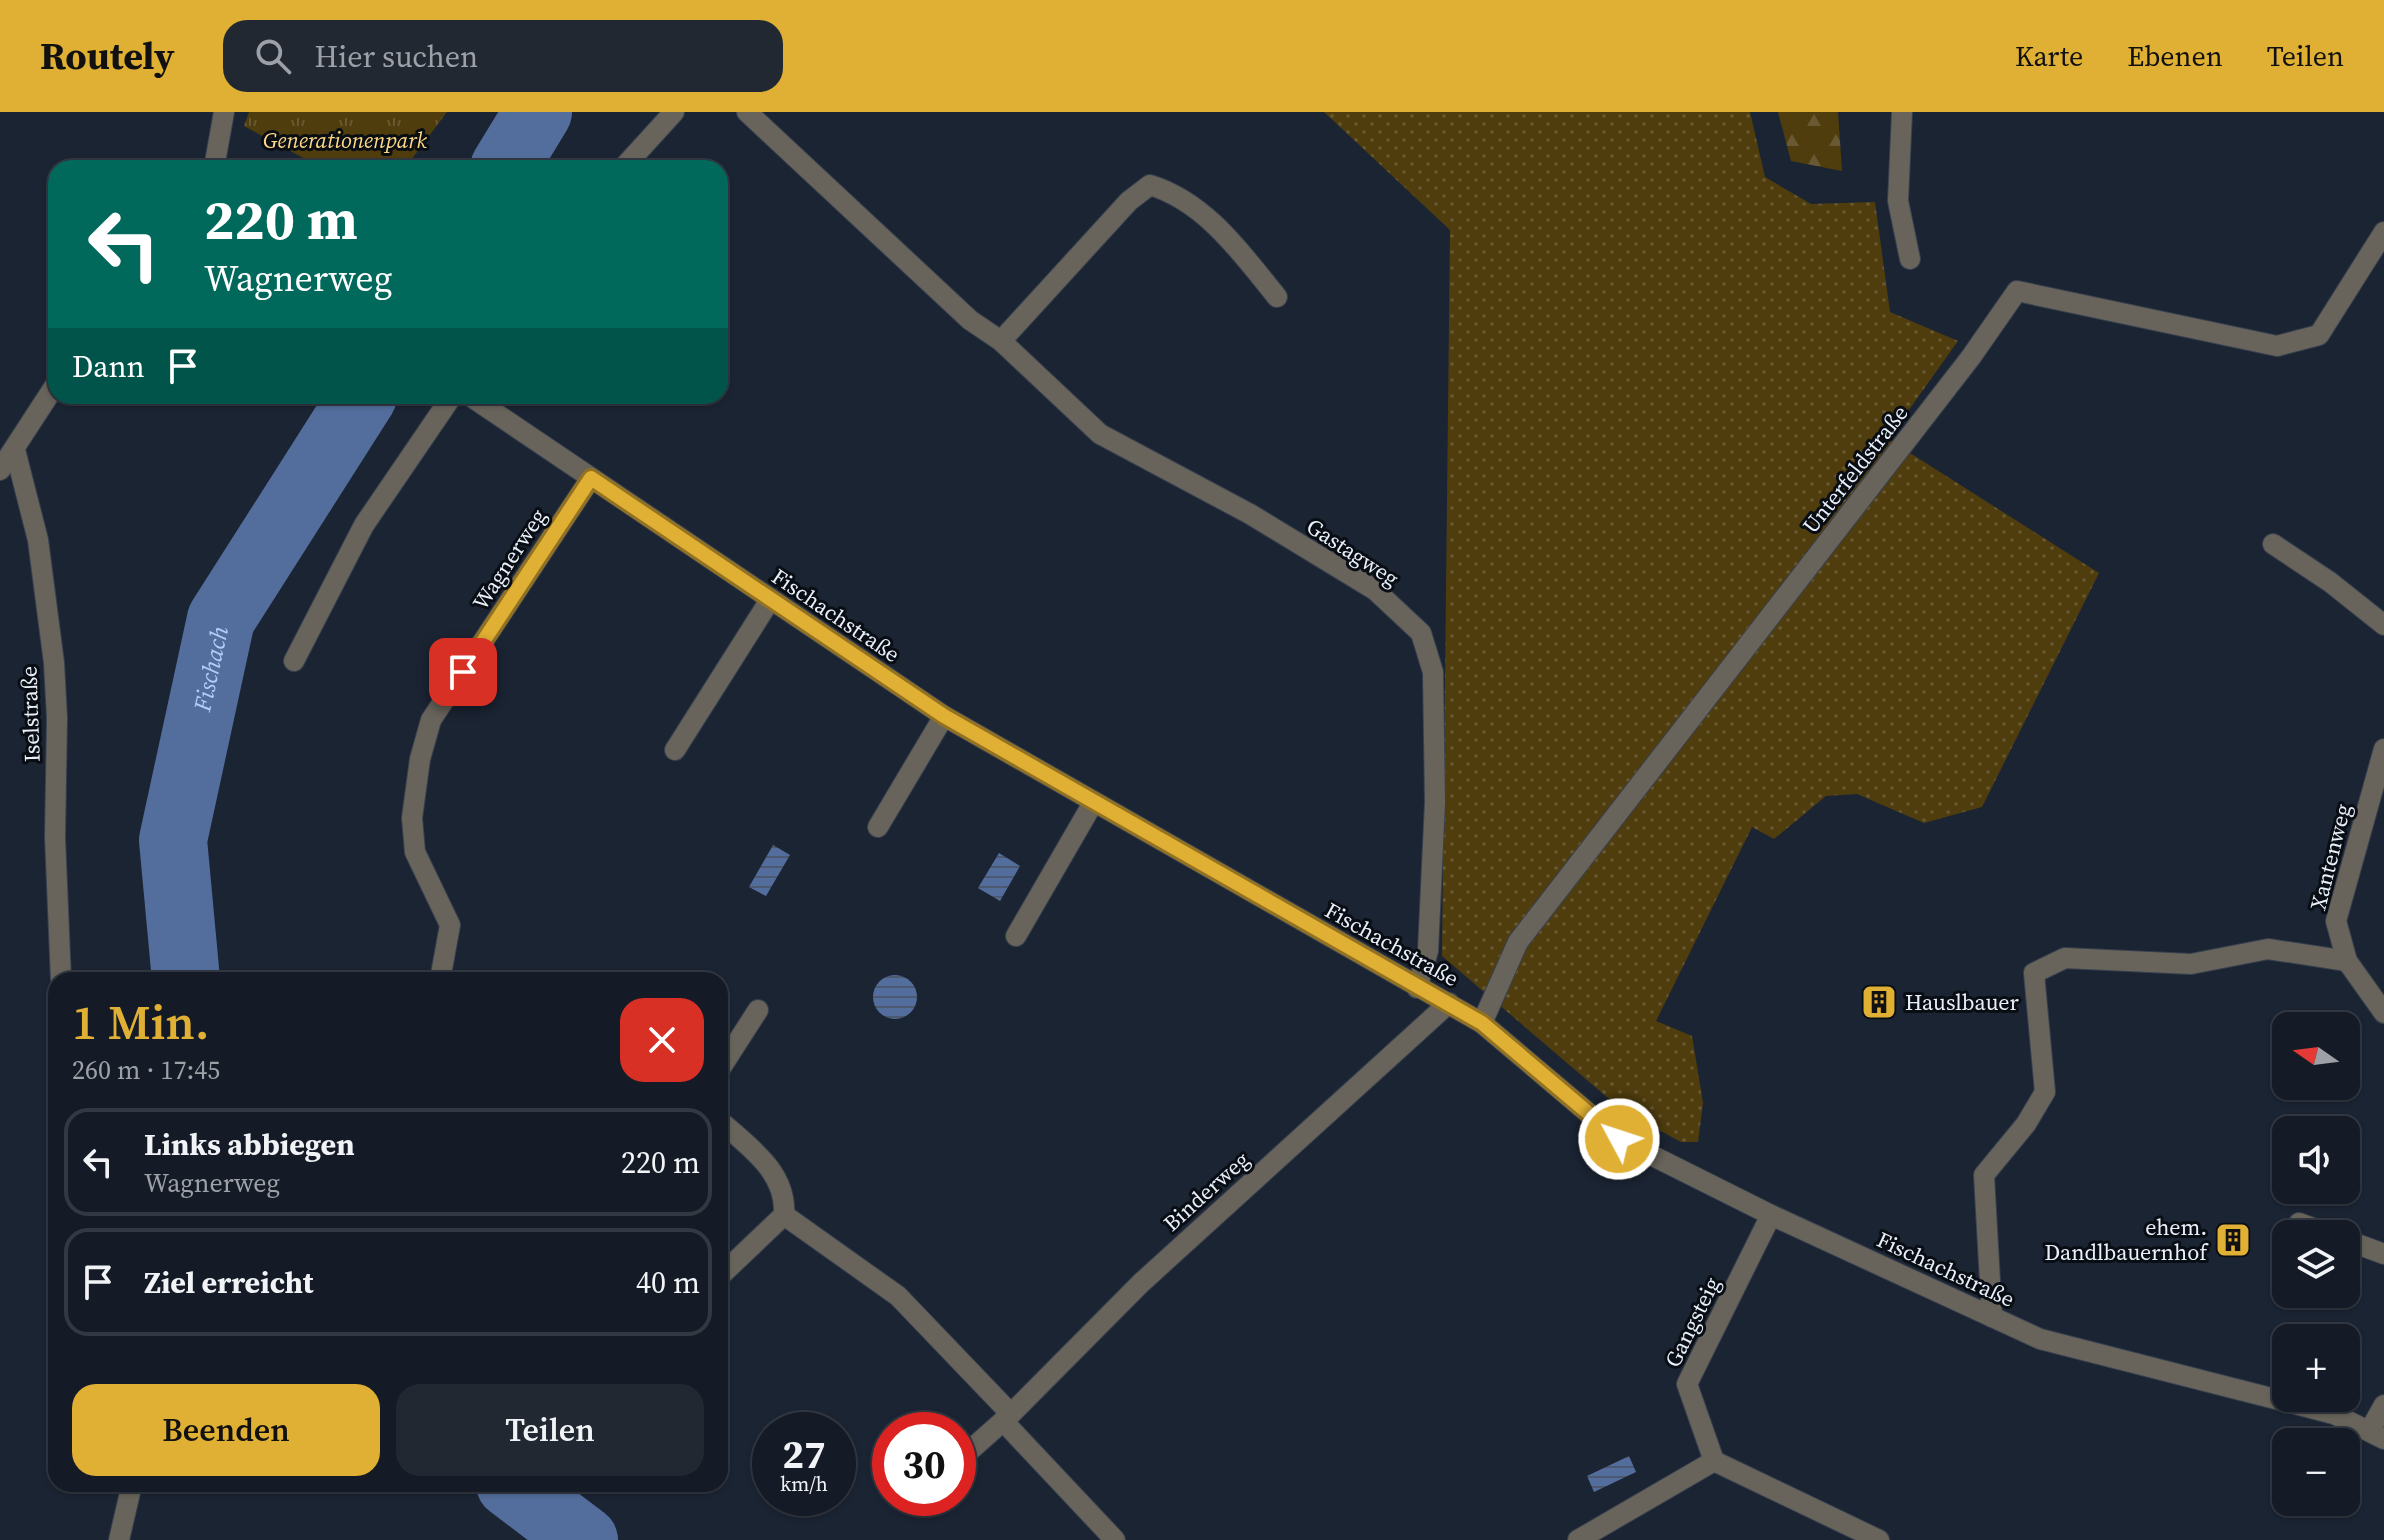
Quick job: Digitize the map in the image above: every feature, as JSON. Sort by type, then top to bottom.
[{"type":"street","points":[[215,160],[224,112]]},
{"type":"street","points":[[630,160],[674,112]]},
{"type":"street","name":"Gastagweg","points":[[747,112],[970,320],[1001,341],[1100,434],[1250,514],[1375,590],[1421,633],[1433,672],[1435,802],[1428,951],[1417,988]]},
{"type":"street","points":[[1902,112],[1898,201],[1910,259]]},
{"type":"street","points":[[1001,341],[1129,201],[1150,185],[1184,199],[1231,240],[1277,297]]},
{"type":"street","name":"Unterfeldstraße","points":[[1482,1023],[1518,942],[1942,394],[2017,291],[2277,346],[2319,335],[2384,232]]},
{"type":"street","points":[[0,470],[48,397]]},
{"type":"street","points":[[294,661],[364,525],[447,404]]},
{"type":"street","name":"Fischachstraße","points":[[482,404],[944,716],[1482,1023],[1619,1139],[1771,1215],[2040,1339],[2334,1414],[2377,1434]]},
{"type":"street","name":"Iselstraße","points":[[15,450],[38,540],[54,663],[57,718],[55,837],[61,972]]},
{"type":"street","name":"Wagnerweg","points":[[441,972],[450,925],[415,852],[412,818],[431,720],[591,478]]},
{"type":"street","points":[[2273,544],[2330,582],[2384,625]]},
{"type":"street","points":[[675,750],[770,600]]},
{"type":"street","points":[[878,827],[944,716]]},
{"type":"street","name":"Xantenweg","points":[[2384,749],[2336,921],[2347,961],[2384,1013]]},
{"type":"street","points":[[1016,936],[1093,803]]},
{"type":"street","points":[[1992,1317],[1984,1175],[2026,1124],[2045,1092],[2034,973],[2065,958],[2191,964],[2268,949],[2347,961]]},
{"type":"street","name":"Binderweg","points":[[976,1445],[1141,1283],[1449,1003]]},
{"type":"street","points":[[728,1057],[758,1010]]},
{"type":"street","points":[[728,1128],[769,1165],[785,1197],[784,1215],[728,1268]]},
{"type":"street","points":[[784,1215],[898,1296],[1115,1540]]},
{"type":"street","name":"Gangsteig","points":[[1714,1461],[1687,1384],[1771,1215]]},
{"type":"street","points":[[2360,1245],[2384,1254]]},
{"type":"street","points":[[2377,1434],[2384,1405]]},
{"type":"street","points":[[1578,1540],[1714,1461],[1879,1540]]},
{"type":"street","points":[[119,1540],[130,1492]]},
{"type":"green space","name":"Generationenpark","points":[[249,112],[447,112],[411,160],[307,160],[244,126]]},
{"type":"green space","points":[[1324,112],[1750,112],[1765,177],[1811,204],[1875,202],[1890,312],[1958,341],[1888,439],[2099,573],[1982,807],[1924,823],[1857,794],[1826,796],[1774,839],[1752,827],[1656,1021],[1692,1036],[1703,1103],[1698,1142],[1681,1142],[1622,1110],[1442,956],[1450,230]]},
{"type":"green space","points":[[1778,112],[1838,112],[1842,171],[1791,161]]},
{"type":"water","points":[[773,845],[790,855],[766,896],[749,887]]},
{"type":"water","points":[[999,853],[1020,866],[1000,901],[978,888]]},
{"type":"water","points":[[895,975],[911,981],[917,997],[911,1013],[895,1019],[879,1013],[873,997],[879,981]]},
{"type":"water","points":[[1629,1456],[1636,1472],[1594,1492],[1587,1476]]},
{"type":"waterway","name":"Fischach","points":[[509,160],[538,112]]},
{"type":"waterway","name":"Fischach","points":[[185,972],[173,840],[221,619],[358,404]]},
{"type":"waterway","name":"Fischach","points":[[521,1492],[584,1540]]},
{"type":"place","name":"Hauslbauer","points":[[1879,1002]]},
{"type":"place","name":"ehem. Dandlbauernhof","points":[[2233,1240]]},
{"type":"route","points":[[463,672],[591,478],[944,716],[1482,1023],[1619,1139]]}]
